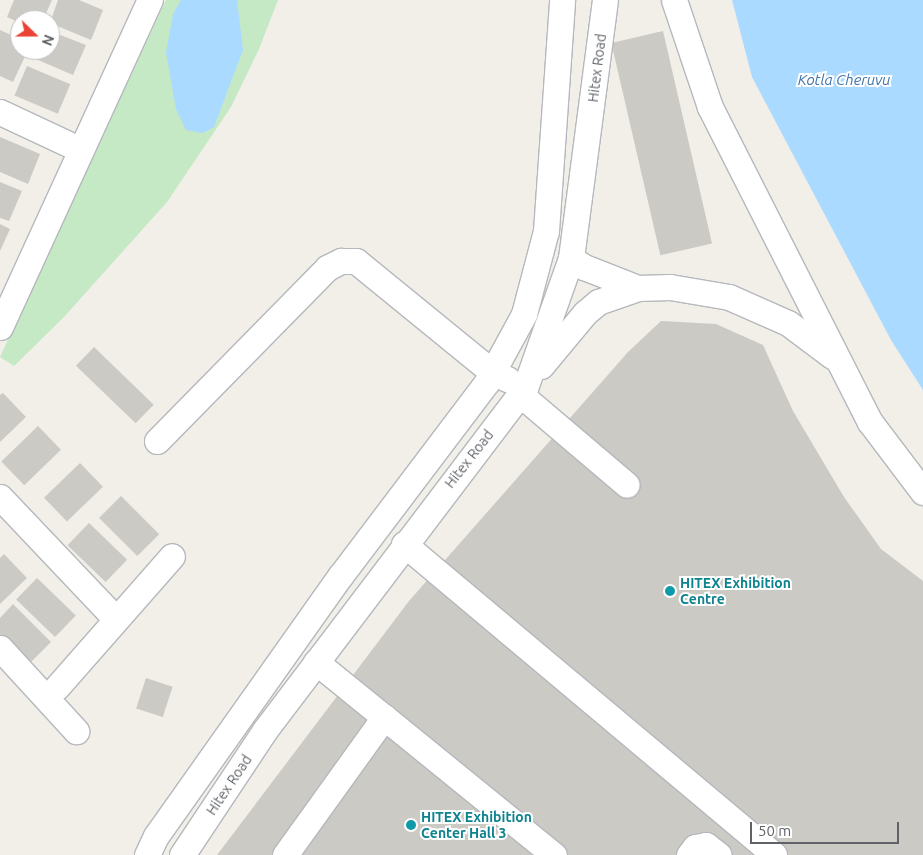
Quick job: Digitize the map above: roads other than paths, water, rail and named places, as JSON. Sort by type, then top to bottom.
[{"type":"street","points":[[147,855],[156,836],[341,575],[492,372],[524,314],[546,231],[562,0]]},
{"type":"street","name":"Hitex Road","points":[[182,855],[266,730],[404,544],[523,391],[572,258],[605,0]]},
{"type":"street","points":[[674,0],[710,107],[870,422],[923,492]]},
{"type":"street","points":[[0,327],[81,150],[146,1]]},
{"type":"street","points":[[555,106],[592,111]]},
{"type":"street","points":[[0,112],[81,150]]},
{"type":"street","points":[[572,258],[584,268],[638,288]]},
{"type":"street","points":[[158,442],[327,268],[341,262],[356,261],[492,372],[523,391],[627,485]]},
{"type":"street","points":[[523,391],[585,313],[612,295],[638,288],[670,287],[729,297],[758,307],[788,322],[840,363]]},
{"type":"street","points":[[0,497],[115,618]]},
{"type":"street","points":[[404,544],[774,855]]},
{"type":"street","points":[[57,687],[115,618],[172,556]]},
{"type":"street","points":[[0,648],[76,731]]},
{"type":"street","points":[[316,662],[554,855]]},
{"type":"street","points":[[285,855],[384,717]]},
{"type":"street","points":[[689,855],[695,847],[706,846],[719,855]]},
{"type":"water","points":[[181,0],[237,0],[243,50],[214,127],[203,133],[186,130],[176,109],[166,53],[173,14]]},
{"type":"water","name":"Kotla Cheruvu","points":[[732,0],[923,0],[923,390],[891,340],[752,77]]},
{"type":"place","name":"HITEX Exhibition Centre","points":[[670,591]]},
{"type":"place","name":"HITEX Exhibition Center Hall 3","points":[[411,825]]}]
